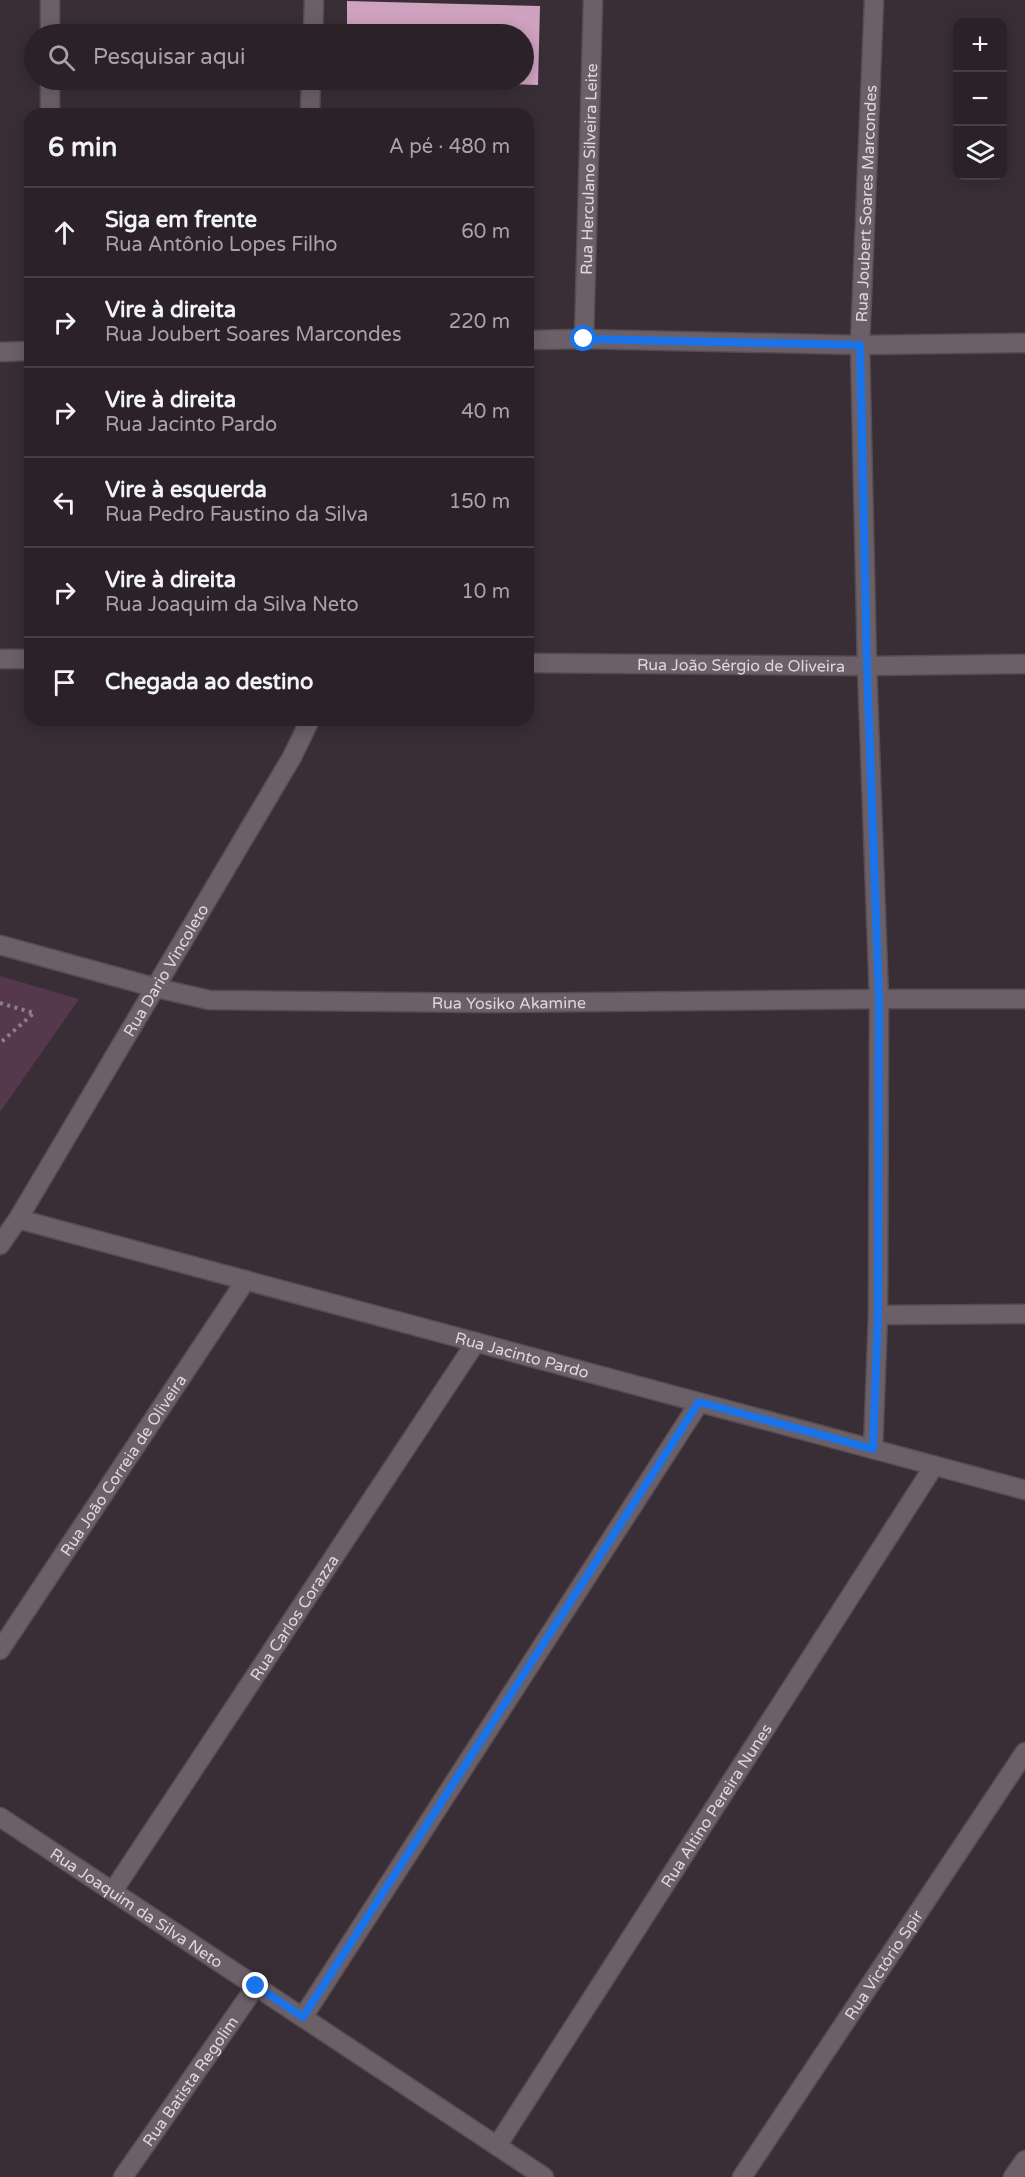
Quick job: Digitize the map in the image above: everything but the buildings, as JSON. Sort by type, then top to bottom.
[{"type":"street","points":[[50,0],[50,24]]},
{"type":"street","points":[[313,24],[314,0]]},
{"type":"street","name":"Rua Herculano Silveira Leite","points":[[584,339],[593,0]]},
{"type":"street","name":"Rua Joubert Soares Marcondes","points":[[873,1449],[878,1315],[879,999],[867,666],[860,345],[874,0]]},
{"type":"street","points":[[50,90],[50,108]]},
{"type":"street","points":[[310,108],[311,90]]},
{"type":"street","points":[[534,340],[860,345],[1025,343]]},
{"type":"street","points":[[0,352],[24,351]]},
{"type":"street","points":[[0,659],[24,659]]},
{"type":"street","name":"Rua João Sérgio de Oliveira","points":[[534,663],[867,666],[1025,664]]},
{"type":"street","name":"Rua Dario Vincoleto","points":[[0,1245],[18,1219],[157,988],[292,758],[307,726]]},
{"type":"street","name":"Rua Yosiko Akamine","points":[[0,945],[209,1000],[496,1003],[1025,999]]},
{"type":"street","name":"Rua Jacinto Pardo","points":[[18,1219],[1025,1490]]},
{"type":"street","name":"Rua João Correia de Oliveira","points":[[0,1650],[246,1280]]},
{"type":"street","points":[[878,1315],[1025,1314]]},
{"type":"street","name":"Rua Carlos Corazza","points":[[113,1891],[476,1342]]},
{"type":"street","points":[[303,2017],[699,1402]]},
{"type":"street","name":"Rua Altino Pereira Nunes","points":[[497,2146],[934,1466]]},
{"type":"street","name":"Rua Victório Spir","points":[[742,2177],[1025,1752]]},
{"type":"street","name":"Rua Joaquim da Silva Neto","points":[[0,1816],[544,2177]]},
{"type":"street","name":"Rua Batista Regolim","points":[[123,2177],[256,1986]]},
{"type":"street","points":[[1013,2177],[1025,2160]]},
{"type":"path","points":[[0,1003],[34,1013],[0,1043]]},
{"type":"shaded area","points":[[0,976],[79,999],[0,1112]]},
{"type":"route","points":[[256,1986],[303,2017],[699,1402],[873,1449],[878,1315],[879,999],[867,666],[860,345],[584,339]]}]
